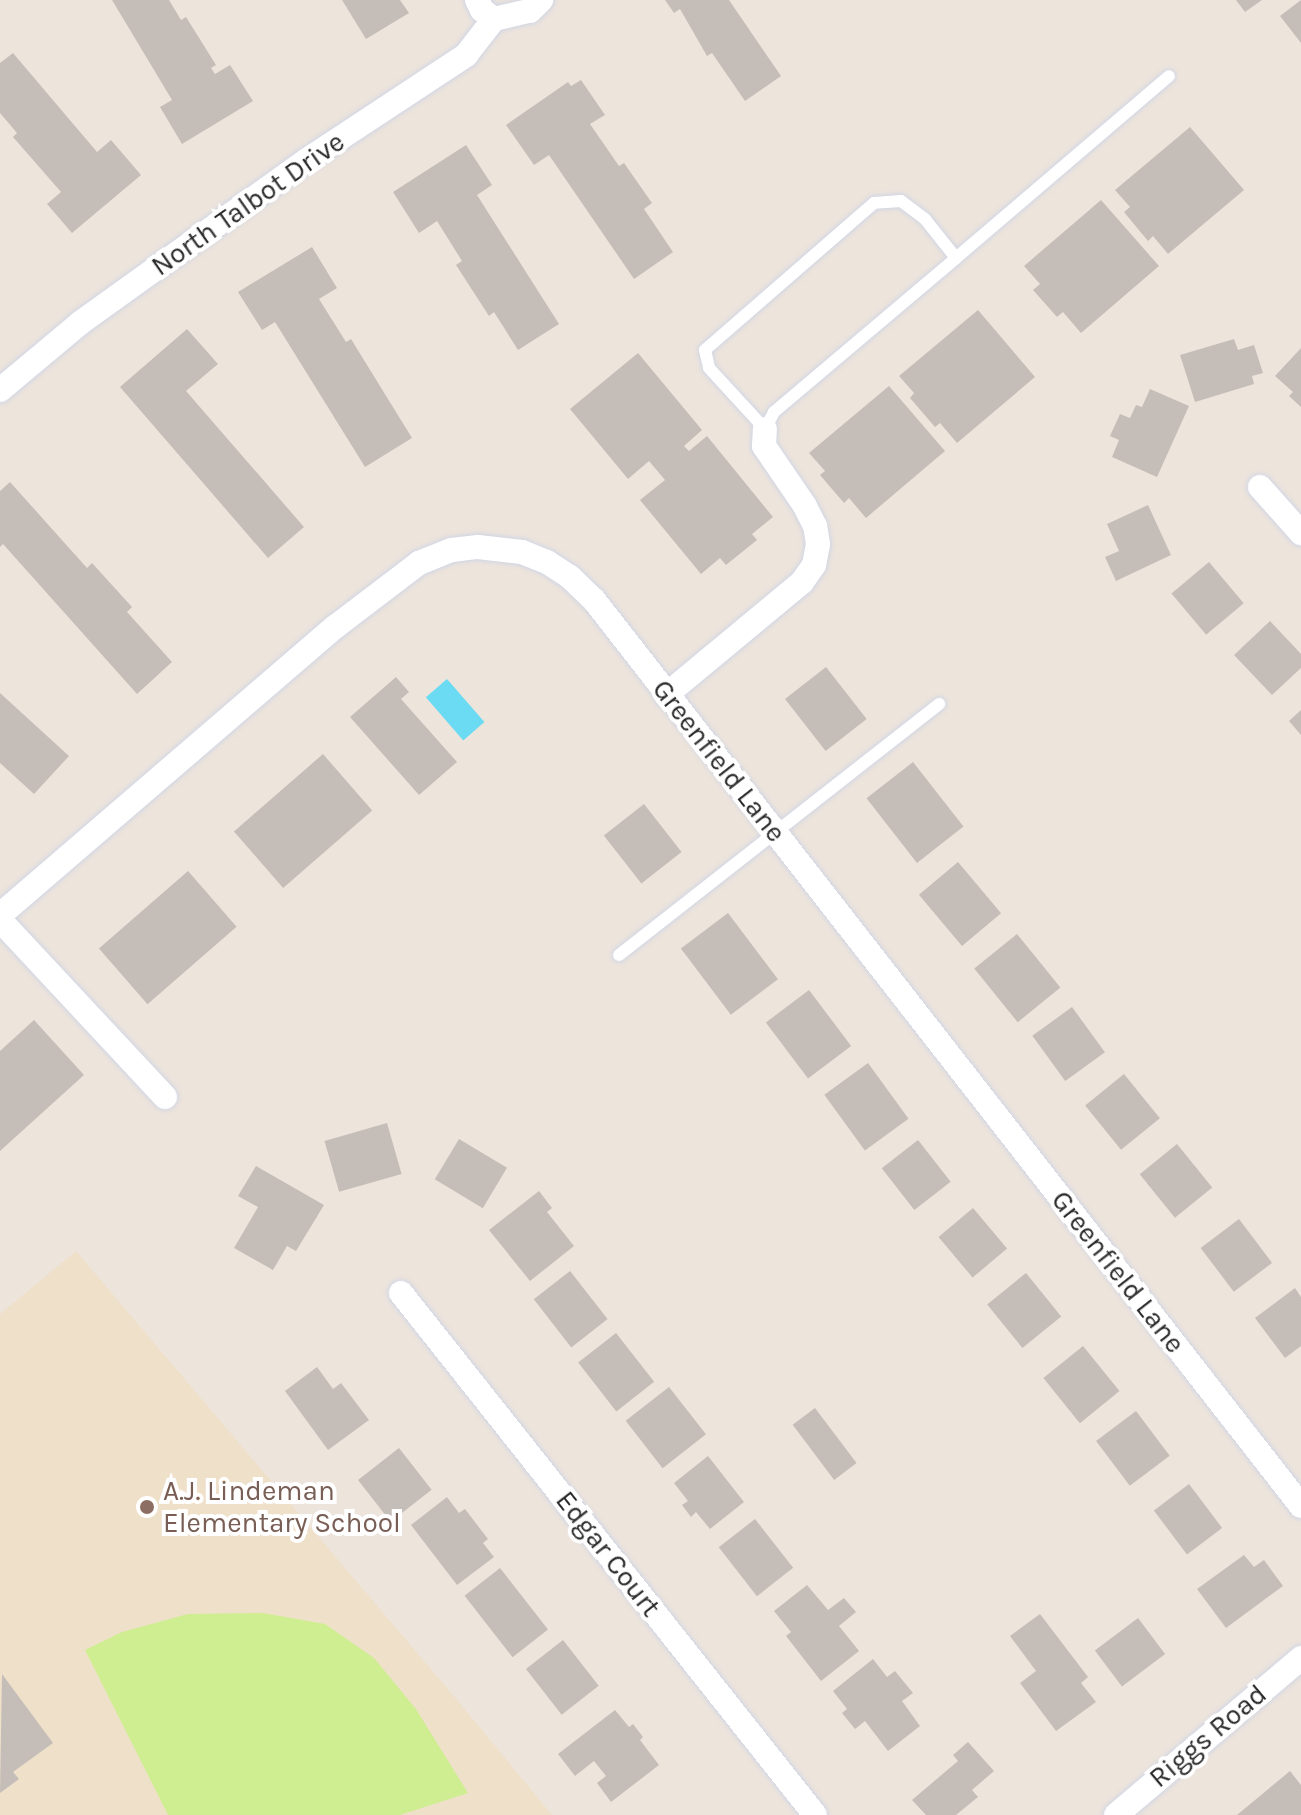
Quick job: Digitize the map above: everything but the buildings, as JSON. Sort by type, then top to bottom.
[{"type":"street","points":[[477,0],[482,10],[494,19],[530,11],[541,0]]},
{"type":"street","name":"North Talbot Drive","points":[[0,390],[80,323],[206,232],[307,160],[466,55],[494,19]]},
{"type":"street","points":[[666,695],[802,582],[814,565],[818,544],[815,526],[764,446],[765,429]]},
{"type":"street","points":[[1260,487],[1301,533]]},
{"type":"street","name":"Greenfield Lane","points":[[0,918],[335,627],[419,563],[452,550],[478,547],[522,552],[570,577],[594,600],[1301,1506]]},
{"type":"street","points":[[0,918],[165,1097]]},
{"type":"street","name":"Edgar Court","points":[[401,1293],[815,1815]]},
{"type":"street","name":"Riggs Road","points":[[1116,1815],[1301,1658]]},
{"type":"lane","points":[[956,258],[925,219],[901,201],[874,203],[705,350],[709,368],[765,429],[774,412],[956,258],[1169,76]]},
{"type":"lane","points":[[619,955],[939,704]]},
{"type":"shaded area","name":"A.J. Lindeman Elementary School","points":[[76,1251],[552,1815],[0,1815],[0,1314]]},
{"type":"green space","points":[[263,1613],[325,1624],[374,1658],[416,1709],[468,1793],[400,1815],[168,1815],[85,1650],[122,1632],[188,1614]]},
{"type":"water","points":[[447,679],[484,722],[463,740],[426,697]]},
{"type":"place","name":"A.J. Lindeman Elementary School","points":[[147,1507]]}]
